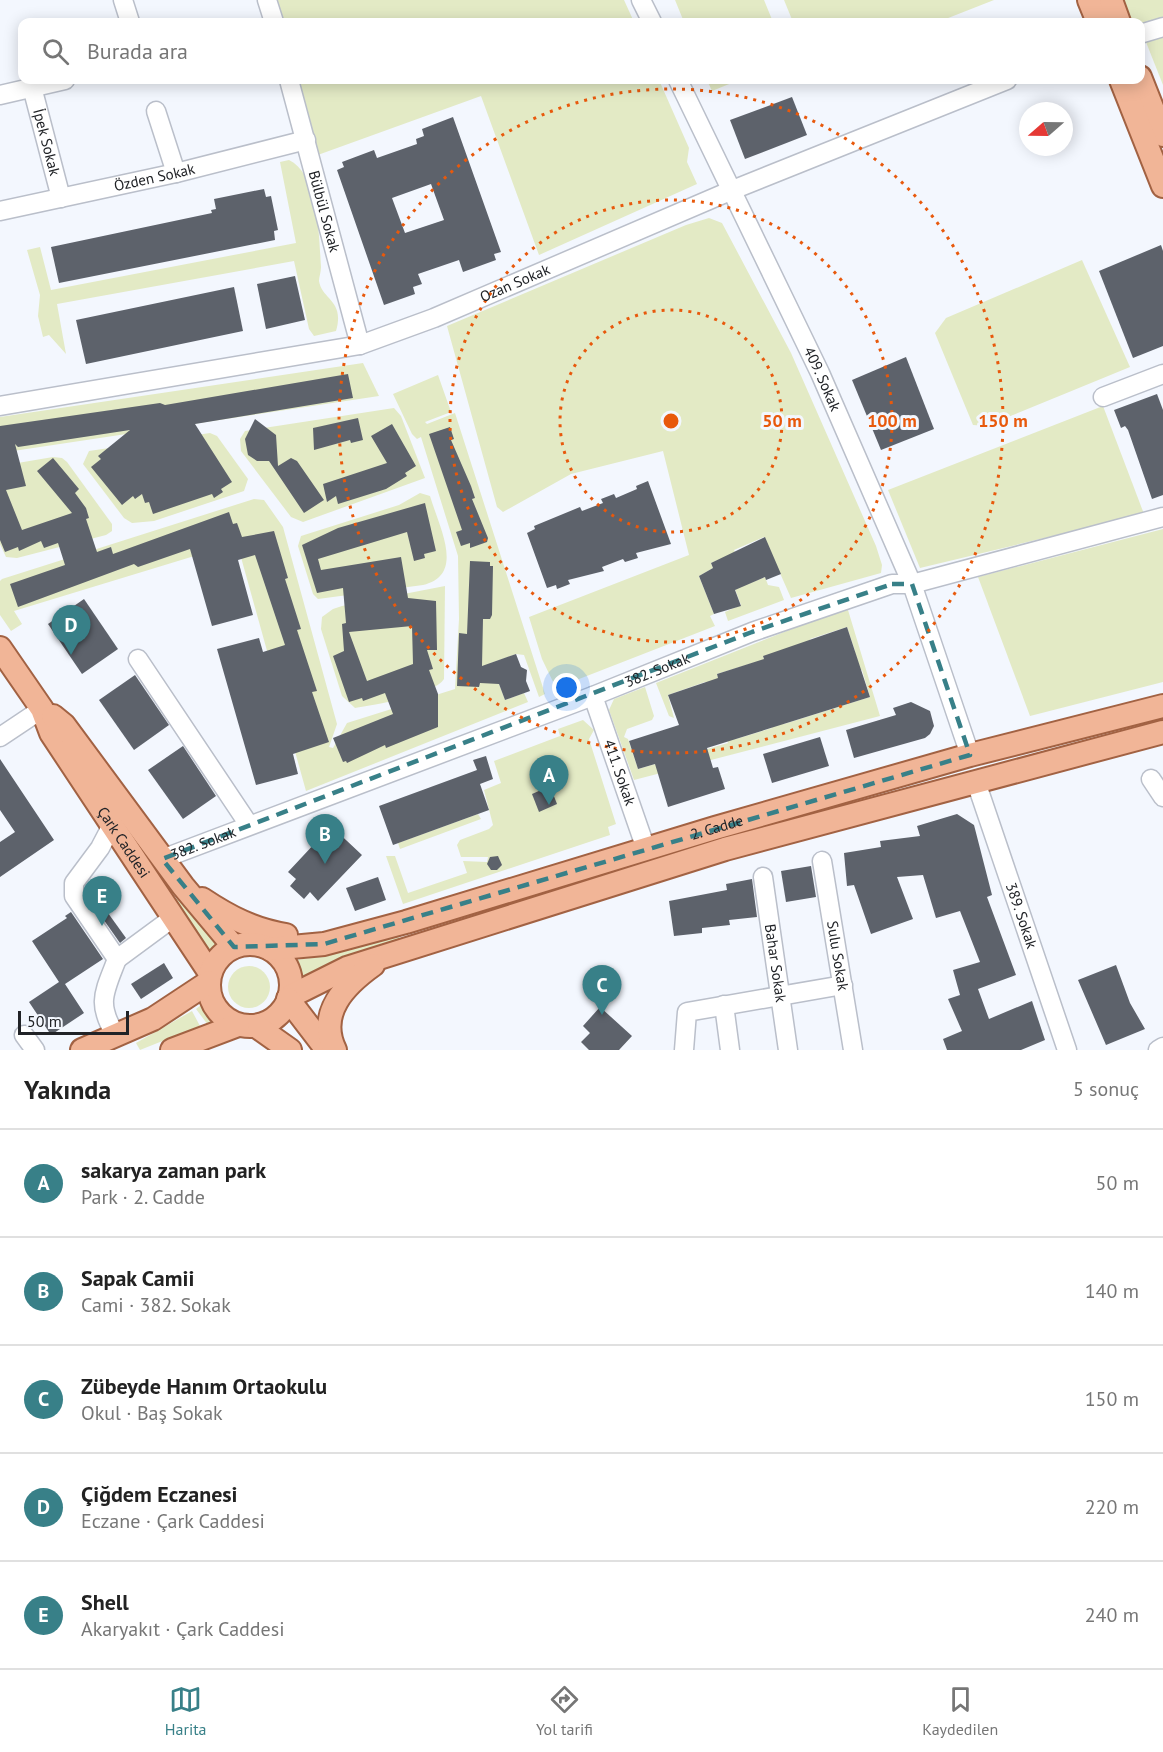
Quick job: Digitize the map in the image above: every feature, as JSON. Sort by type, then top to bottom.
[{"type":"main road","points":[[1089,0],[1096,18]]},
{"type":"main road","points":[[1111,0],[1118,18]]},
{"type":"main road","points":[[1122,84],[1163,186]]},
{"type":"main road","points":[[1143,84],[1163,135]]},
{"type":"main road","name":"Çark Caddesi","points":[[0,648],[42,709],[51,733],[174,917],[209,978]]},
{"type":"main road","name":"2. Cadde","points":[[270,949],[324,944],[406,922],[646,849],[970,755],[1163,706]]},
{"type":"main road","name":"Çark Caddesi","points":[[42,709],[64,725],[162,859],[234,947]]},
{"type":"main road","name":"2. Cadde","points":[[289,998],[347,968],[725,849],[1163,732]]},
{"type":"main road","points":[[183,886],[240,922],[264,932],[286,936],[302,938],[406,922]]},
{"type":"main road","points":[[82,1050],[153,1018],[209,978],[219,957],[234,947],[252,944],[278,954],[288,970],[291,988],[289,998],[273,1019],[247,1025],[172,1050]]},
{"type":"main road","points":[[335,1050],[329,1030],[339,994],[356,977],[388,955]]},
{"type":"main road","points":[[209,978],[212,1001],[216,1009],[290,1050]]},
{"type":"main road","points":[[289,998],[327,1050]]},
{"type":"street","points":[[123,0],[129,18]]},
{"type":"street","points":[[267,0],[273,18]]},
{"type":"street","points":[[641,0],[650,18]]},
{"type":"street","points":[[1145,32],[1163,27]]},
{"type":"street","points":[[0,95],[46,84]]},
{"type":"street","name":"Bülbül Sokak","points":[[290,84],[360,345]]},
{"type":"street","name":"409. Sokak","points":[[680,84],[820,373],[912,584],[970,755]]},
{"type":"street","name":"Ozan Sokak","points":[[0,406],[360,345],[434,318],[730,191],[997,84]]},
{"type":"street","name":"İpek Sokak","points":[[32,87],[61,198]]},
{"type":"street","points":[[156,111],[176,173]]},
{"type":"street","name":"Özden Sokak","points":[[0,212],[176,173],[306,140]]},
{"type":"street","points":[[1103,397],[1163,374]]},
{"type":"street","name":"382. Sokak","points":[[162,859],[593,696],[752,632],[892,585],[912,584],[1163,517]]},
{"type":"street","points":[[138,659],[249,825]]},
{"type":"street","name":"411. Sokak","points":[[593,696],[646,849]]},
{"type":"street","points":[[0,737],[42,709]]},
{"type":"street","points":[[1151,779],[1163,796]]},
{"type":"street","name":"389. Sokak","points":[[976,782],[1067,1050]]},
{"type":"street","points":[[112,825],[100,848],[74,883],[74,896],[117,959]]},
{"type":"street","name":"Sulu Sokak","points":[[822,861],[853,1050]]},
{"type":"street","name":"Bahar Sokak","points":[[763,877],[788,1050]]},
{"type":"street","points":[[116,1036],[106,1021],[102,1000],[117,959],[174,917]]},
{"type":"street","points":[[684,1050],[687,1012],[843,985]]},
{"type":"street","points":[[724,1005],[730,1050]]},
{"type":"street","points":[[24,1035],[35,1050]]},
{"type":"street","points":[[1158,1050],[1163,1047]]},
{"type":"highlighted area","points":[[892,584],[912,584],[970,755],[324,944],[234,947],[162,859],[752,632]]},
{"type":"green space","points":[[277,0],[624,0],[632,18],[281,18]]},
{"type":"green space","points":[[675,0],[764,0],[771,18],[682,18]]},
{"type":"green space","points":[[784,0],[994,0],[948,18],[791,18]]},
{"type":"green space","points":[[1124,0],[1163,0],[1163,26],[1145,32],[1145,18],[1131,18]]},
{"type":"green space","points":[[1163,31],[1163,85],[1145,40],[1145,37]]},
{"type":"green space","points":[[297,84],[661,84],[689,148],[687,162],[697,184],[539,255],[481,96],[315,156]]},
{"type":"green space","points":[[709,84],[729,84],[712,91]]},
{"type":"green space","points":[[289,160],[299,167],[312,192],[318,224],[321,267],[319,281],[338,313],[336,331],[314,336],[309,329],[294,261],[57,304],[66,354],[49,335],[43,337],[38,316],[40,295],[27,250],[40,247],[51,290],[296,243],[280,162]]},
{"type":"green space","points":[[709,218],[722,223],[791,353],[876,546],[882,565],[881,573],[791,598],[764,537],[734,550],[748,584],[765,577],[768,585],[779,587],[784,600],[728,621],[725,612],[741,605],[723,558],[711,563],[713,568],[699,576],[714,614],[710,616],[715,626],[556,688],[542,659],[529,617],[689,555],[663,451],[571,474],[503,512],[497,507],[447,326],[686,225]]},
{"type":"green space","points":[[1082,260],[1130,367],[986,426],[973,425],[935,333],[946,318]]},
{"type":"green space","points":[[363,363],[379,396],[0,453],[0,417]]},
{"type":"green space","points":[[438,375],[451,412],[425,422],[427,424],[455,413],[545,694],[539,697],[524,655],[516,654],[491,663],[505,700],[524,693],[528,702],[306,791],[237,543],[14,611],[22,624],[11,631],[0,615],[0,581],[2,579],[254,499],[264,500],[283,527],[337,724],[329,747],[333,748],[347,723],[455,689],[459,619],[458,556],[421,437],[417,439],[412,434],[393,394]]},
{"type":"green space","points":[[1103,406],[1144,514],[920,568],[888,490]]},
{"type":"green space","points":[[394,408],[401,416],[425,478],[303,522],[291,517],[241,451],[240,439],[245,431]]},
{"type":"green space","points":[[210,433],[217,436],[248,479],[244,491],[154,521],[132,523],[124,518],[83,464],[89,451]]},
{"type":"green space","points":[[53,457],[62,458],[67,462],[112,524],[112,531],[106,535],[17,558],[6,557],[0,544],[0,466]]},
{"type":"green space","points":[[420,493],[430,496],[446,548],[443,571],[436,580],[423,585],[318,599],[313,594],[298,546],[301,536],[399,505]]},
{"type":"green space","points":[[1163,529],[1163,682],[1030,716],[978,577]]},
{"type":"green space","points":[[445,586],[444,679],[429,690],[389,702],[355,708],[342,696],[321,629],[322,617],[342,606]]},
{"type":"green space","points":[[848,610],[880,716],[634,780],[609,710],[614,699],[645,687],[654,716],[652,720],[627,729],[624,737],[628,739],[638,769],[728,743],[721,722],[729,717],[736,739],[772,728],[766,706],[776,700],[784,724],[870,697],[862,670],[853,672],[855,651],[847,627],[810,639],[817,660],[763,656],[770,677],[756,662],[717,674],[724,696],[705,682],[668,695],[674,718],[669,716],[656,683],[812,621]]},
{"type":"green space","points":[[583,720],[594,730],[589,739],[616,824],[608,827],[610,835],[403,904],[386,856],[395,856],[408,893],[467,873],[463,861],[487,862],[488,857],[461,857],[457,845],[460,840],[489,829],[493,825],[484,790],[501,783],[494,761],[560,736],[558,729]]},
{"type":"green space","points":[[478,814],[481,819],[400,849],[398,843]]},
{"type":"green space","points":[[178,897],[223,946],[210,960],[175,900]]},
{"type":"green space","points":[[398,934],[400,940],[299,984],[290,961],[316,957]]},
{"type":"green space","points":[[249,966],[264,972],[270,987],[264,1002],[249,1008],[234,1002],[228,987],[234,972]]},
{"type":"green space","points":[[206,1001],[216,1019],[208,1025],[196,1009]]},
{"type":"green space","points":[[192,1011],[200,1026],[140,1050],[136,1043]]},
{"type":"building","points":[[792,97],[807,135],[745,159],[730,120]]},
{"type":"building","points":[[453,117],[501,252],[494,254],[496,260],[463,272],[459,260],[418,274],[422,284],[413,287],[415,294],[384,305],[337,170],[344,167],[342,162],[374,150],[377,158],[417,144],[416,139],[424,136],[422,129]],"holes":[[[431,184],[444,220],[405,233],[392,198]]]},
{"type":"building","points":[[264,189],[266,197],[271,196],[278,230],[274,231],[275,240],[59,283],[51,247],[212,213],[211,210],[216,209],[214,199]]},
{"type":"building","points":[[1161,245],[1163,251],[1163,346],[1133,358],[1099,271]]},
{"type":"building","points":[[295,276],[305,320],[266,329],[257,284]]},
{"type":"building","points":[[234,287],[243,331],[86,364],[76,320]]},
{"type":"building","points":[[906,357],[934,429],[881,450],[852,380]]},
{"type":"building","points":[[348,374],[353,398],[195,424],[232,482],[221,489],[223,492],[214,498],[212,494],[153,514],[149,502],[145,503],[142,494],[135,499],[133,496],[122,505],[91,467],[101,459],[98,456],[130,430],[18,447],[15,444],[26,486],[6,490],[22,530],[72,513],[37,471],[53,458],[79,489],[75,493],[86,508],[89,518],[86,519],[97,552],[111,547],[113,554],[229,512],[233,524],[237,523],[242,537],[274,531],[288,578],[285,579],[301,629],[297,630],[317,691],[312,692],[329,742],[293,754],[298,774],[256,785],[217,649],[259,638],[263,652],[285,645],[255,555],[238,560],[253,615],[212,626],[190,549],[138,567],[134,564],[18,607],[10,584],[65,565],[58,543],[44,548],[41,541],[19,551],[18,547],[5,552],[0,540],[0,426],[160,403],[165,405]]},
{"type":"building","points":[[1157,394],[1163,410],[1163,495],[1152,499],[1128,430],[1125,426],[1121,428],[1114,410]]},
{"type":"building","points":[[358,418],[363,440],[351,443],[350,440],[314,450],[313,428]]},
{"type":"building","points":[[255,419],[276,435],[278,466],[291,458],[297,461],[324,500],[304,513],[269,461],[257,461],[248,455],[245,439]]},
{"type":"building","points":[[392,424],[416,466],[405,473],[407,476],[386,489],[338,504],[336,496],[327,502],[323,484],[387,463],[371,436]]},
{"type":"building","points":[[450,427],[454,439],[451,440],[471,486],[475,498],[472,499],[488,538],[487,542],[470,548],[470,543],[461,546],[456,532],[462,530],[429,434]]},
{"type":"building","points":[[648,481],[671,544],[636,553],[638,558],[625,562],[623,559],[602,567],[604,571],[568,580],[570,584],[557,589],[556,585],[547,588],[527,533],[535,529],[534,526],[580,507],[582,511],[603,503],[601,499],[614,494],[616,498],[637,489],[636,486]]},
{"type":"building","points":[[425,503],[436,551],[424,554],[425,558],[414,561],[407,532],[318,559],[321,570],[401,557],[408,598],[436,601],[437,650],[427,650],[433,669],[429,670],[438,694],[438,727],[386,748],[385,745],[347,763],[343,762],[333,738],[393,714],[385,693],[363,701],[362,698],[349,702],[333,656],[344,651],[342,624],[346,623],[343,588],[317,593],[302,545],[338,528]],"holes":[[[412,626],[413,664],[367,681],[349,632]]]},
{"type":"building","points":[[765,537],[781,574],[766,580],[765,577],[735,590],[741,606],[714,614],[699,576],[713,568],[711,563]]},
{"type":"building","points":[[470,561],[490,562],[490,566],[493,566],[492,615],[490,619],[483,619],[482,666],[516,654],[521,667],[527,670],[526,681],[530,691],[505,700],[499,684],[480,683],[479,687],[457,686],[459,633],[467,634]]},
{"type":"building","points":[[84,599],[118,649],[82,674],[48,624]]},
{"type":"building","points":[[847,627],[870,697],[707,748],[713,768],[718,767],[725,789],[668,807],[655,764],[638,769],[629,741],[679,725],[668,695],[718,678],[717,674],[764,659],[763,656]]},
{"type":"building","points":[[135,675],[169,725],[134,750],[99,700]]},
{"type":"building","points":[[911,702],[930,711],[934,726],[930,734],[925,738],[854,758],[846,730],[896,715],[893,708]]},
{"type":"building","points":[[820,737],[829,766],[772,783],[763,754]]},
{"type":"building","points":[[183,746],[216,796],[183,819],[148,770]]},
{"type":"building","points":[[486,756],[493,779],[480,784],[489,810],[393,845],[379,806],[477,770],[473,760]]},
{"type":"building","points":[[0,759],[54,840],[0,877],[0,842],[15,832],[0,810]]},
{"type":"building","points":[[550,786],[557,804],[539,812],[532,794]]},
{"type":"building","points":[[957,814],[974,825],[992,895],[987,897],[1016,975],[978,989],[989,1019],[1032,1001],[1045,1040],[1021,1050],[947,1050],[943,1039],[962,1031],[948,999],[960,995],[953,970],[980,962],[960,911],[936,918],[923,875],[897,877],[913,919],[871,934],[854,885],[847,886],[844,853],[881,847],[880,841],[920,836],[917,826]]},
{"type":"building","points":[[331,826],[362,855],[318,901],[310,892],[304,899],[290,886],[296,879],[288,872]]},
{"type":"building","points":[[498,856],[502,865],[497,870],[491,870],[487,864],[490,857]]},
{"type":"building","points":[[811,866],[816,897],[786,902],[781,871]]},
{"type":"building","points":[[378,877],[386,900],[355,911],[346,888]]},
{"type":"building","points":[[752,879],[757,917],[729,920],[730,925],[702,928],[702,933],[674,936],[669,901],[727,890],[726,884]]},
{"type":"building","points":[[95,895],[126,938],[120,943],[89,899]]},
{"type":"building","points":[[71,912],[103,959],[65,984],[84,1013],[51,1035],[29,1002],[59,982],[32,941],[67,918],[65,916]]},
{"type":"building","points":[[164,963],[173,978],[141,999],[131,984]]},
{"type":"building","points":[[1116,965],[1130,1003],[1145,1029],[1106,1045],[1078,980]]},
{"type":"building","points":[[600,1007],[632,1036],[619,1050],[589,1050],[581,1042],[590,1033],[583,1026]]},
{"type":"place","name":"Çiğdem Eczanesi","points":[[71,655]]},
{"type":"place","name":"sakarya zaman park","points":[[549,805]]},
{"type":"place","name":"Sapak Camii","points":[[325,864]]},
{"type":"place","name":"Shell","points":[[102,926]]},
{"type":"place","name":"Zübeyde Hanım Ortaokulu","points":[[602,1015]]}]
